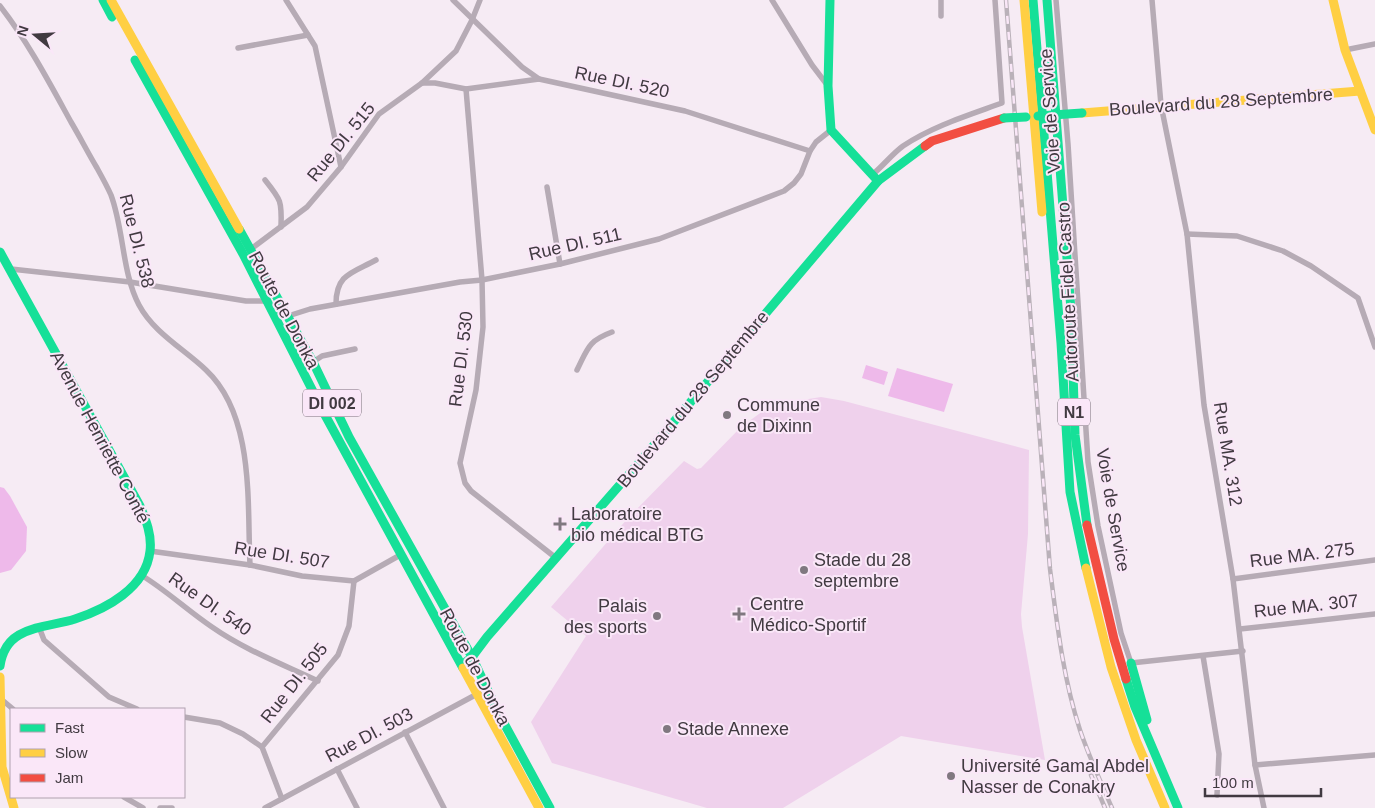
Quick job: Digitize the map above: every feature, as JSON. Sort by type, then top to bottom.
[{"type":"main road","name":"Route de Donka","points":[[103,0],[268,302],[325,415],[539,808]]},
{"type":"main road","name":"Route de Donka","points":[[111,0],[132,41],[313,362],[349,437],[472,657],[550,808]]},
{"type":"main road","points":[[830,0],[828,86],[832,130],[875,178]]},
{"type":"main road","points":[[1024,0],[1032,116],[1050,300],[1056,399],[1070,492]]},
{"type":"main road","name":"Autoroute Fidel Castro","points":[[1033,0],[1070,492],[1091,593],[1110,667],[1136,740],[1165,808]]},
{"type":"main road","name":"Autoroute Fidel Castro","points":[[1047,0],[1071,310],[1075,434],[1087,528],[1114,639],[1135,707],[1177,805]]},
{"type":"main road","points":[[1333,0],[1345,50],[1375,130]]},
{"type":"main road","name":"Boulevard du 28 Septembre","points":[[462,665],[472,657],[487,637],[638,464],[875,178],[932,141],[974,126],[1004,118],[1360,91]]},
{"type":"main road","name":"Avenue Henriette Conté","points":[[0,252],[140,506],[148,524],[150,551],[147,565],[141,575],[122,596],[100,609],[74,619],[39,627],[14,638],[6,647],[0,666]]},
{"type":"main road","points":[[1131,664],[1154,744],[1177,805]]},
{"type":"main road","points":[[0,676],[2,767],[10,794]]},
{"type":"street","points":[[286,0],[315,46],[341,167]]},
{"type":"street","name":"Rue DI. 520","points":[[453,0],[522,67],[538,79],[685,111],[810,150]]},
{"type":"street","name":"Rue DI. 515","points":[[251,249],[307,207],[341,167],[379,114],[422,83],[456,50],[480,0]]},
{"type":"street","points":[[772,0],[812,65],[828,86]]},
{"type":"street","points":[[941,0],[941,16]]},
{"type":"street","points":[[875,178],[882,167],[902,147],[938,127],[1002,103],[995,0]]},
{"type":"street","name":"Voie de Service","points":[[1056,0],[1067,135],[1088,462],[1098,526],[1121,633],[1131,664]]},
{"type":"street","name":"Rue MA. 312","points":[[1152,0],[1161,105],[1187,234],[1202,388],[1233,579],[1255,765],[1264,808]]},
{"type":"street","name":"Rue DI. 538","points":[[0,6],[25,41],[110,194],[120,223],[130,282],[139,306],[154,325],[179,349],[207,371],[223,392],[238,422],[245,456],[250,565]]},
{"type":"street","points":[[238,48],[308,35]]},
{"type":"street","points":[[1345,50],[1375,44]]},
{"type":"street","points":[[422,83],[435,83],[466,89],[538,79]]},
{"type":"street","name":"Rue DI. 530","points":[[466,89],[482,280],[483,327],[476,390],[460,463],[462,474],[465,483],[471,491],[556,558]]},
{"type":"street","name":"Rue DI. 511","points":[[288,316],[336,304],[460,282],[482,280],[560,264],[659,239],[784,191],[801,174],[810,150],[816,142],[832,130]]},
{"type":"street","points":[[264,180],[278,197],[281,209],[281,227]]},
{"type":"street","points":[[547,187],[560,264]]},
{"type":"street","points":[[1187,234],[1237,236],[1283,251],[1311,266],[1358,298],[1375,347]]},
{"type":"street","points":[[336,304],[336,290],[341,280],[376,260]]},
{"type":"street","points":[[6,265],[130,282],[246,302],[268,302]]},
{"type":"street","points":[[577,370],[591,343],[612,332]]},
{"type":"street","points":[[313,362],[322,356],[355,350]]},
{"type":"street","name":"Rue DI. 507","points":[[150,551],[250,565],[302,576],[354,581]]},
{"type":"street","points":[[354,581],[402,554]]},
{"type":"street","name":"Rue MA. 275","points":[[1233,579],[1375,560]]},
{"type":"street","name":"Rue DI. 540","points":[[141,575],[156,584],[212,627],[238,643],[318,681]]},
{"type":"street","name":"Rue DI. 505","points":[[282,799],[262,747],[318,681],[338,654],[349,626],[354,581]]},
{"type":"street","name":"Rue MA. 307","points":[[1240,628],[1375,614]]},
{"type":"street","points":[[39,627],[44,640],[109,697],[135,708]]},
{"type":"street","points":[[1131,664],[1243,651]]},
{"type":"street","points":[[1203,656],[1219,754],[1217,795]]},
{"type":"street","name":"Rue DI. 503","points":[[267,808],[487,688]]},
{"type":"street","points":[[0,699],[12,708]]},
{"type":"street","points":[[185,717],[220,723],[243,734],[262,747]]},
{"type":"street","points":[[405,732],[444,808]]},
{"type":"street","points":[[1255,765],[1375,755]]},
{"type":"street","points":[[337,769],[357,808]]},
{"type":"street","points":[[126,798],[143,808]]},
{"type":"street","points":[[160,808],[172,808]]},
{"type":"shaded area","points":[[866,365],[888,372],[884,385],[862,378]]},
{"type":"shaded area","points":[[897,368],[953,384],[944,412],[888,396]]},
{"type":"shaded area","name":"Stade du 28 septembre","points":[[821,397],[844,401],[1029,450],[1028,534],[1021,614],[1045,760],[901,736],[783,808],[707,808],[552,763],[531,722],[586,636],[551,607],[628,518],[684,461],[697,469],[701,468],[741,427],[771,405]]},
{"type":"shaded area","points":[[0,487],[4,488],[10,496],[27,527],[26,551],[11,570],[0,573]]},
{"type":"railway","points":[[1006,0],[1050,569],[1055,610],[1061,651],[1074,710],[1087,750],[1112,808]]},
{"type":"railway","points":[[1091,775],[1105,808]]},
{"type":"traffic: fast","points":[[103,0],[112,17]]},
{"type":"traffic: fast","points":[[830,0],[828,86],[831,130],[878,181]]},
{"type":"traffic: fast","points":[[1033,0],[1061,343],[1070,492],[1086,568]]},
{"type":"traffic: fast","points":[[1047,0],[1071,310],[1075,435],[1087,525]]},
{"type":"traffic: fast","points":[[135,60],[243,254],[325,415],[463,668]]},
{"type":"traffic: fast","points":[[1038,116],[1082,113]]},
{"type":"traffic: fast","points":[[1004,118],[1026,117]]},
{"type":"traffic: fast","points":[[462,665],[472,657],[487,637],[638,464],[878,181],[925,146]]},
{"type":"traffic: fast","points":[[239,229],[313,362],[349,437],[472,657],[499,714],[550,808]]},
{"type":"traffic: fast","points":[[0,252],[140,506],[150,539],[147,564],[141,576],[123,595],[87,615],[32,629],[19,635],[6,648],[0,666]]},
{"type":"traffic: fast","points":[[1131,663],[1147,720]]},
{"type":"traffic: fast","points":[[1126,679],[1135,707],[1178,808]]},
{"type":"traffic: slow","points":[[111,0],[239,229]]},
{"type":"traffic: slow","points":[[1024,0],[1042,212]]},
{"type":"traffic: slow","points":[[1333,0],[1345,50],[1375,130]]},
{"type":"traffic: slow","points":[[1082,113],[1360,91]]},
{"type":"traffic: slow","points":[[1086,568],[1111,667],[1136,740],[1165,808]]},
{"type":"traffic: slow","points":[[463,668],[539,808]]},
{"type":"traffic: slow","points":[[0,677],[2,767],[10,794]]},
{"type":"traffic: slow","points":[[11,798],[14,808]]},
{"type":"traffic: jam","points":[[925,146],[932,141],[1004,118]]},
{"type":"traffic: jam","points":[[1087,525],[1114,639],[1126,679]]},
{"type":"place","name":"Commune de Dixinn","points":[[727,415]]},
{"type":"place","name":"Laboratoire bio médical BTG","points":[[560,524]]},
{"type":"place","name":"Stade du 28 septembre","points":[[804,570]]},
{"type":"place","name":"Centre Médico-Sportif","points":[[739,614]]},
{"type":"place","name":"Palais des sports","points":[[657,616]]},
{"type":"place","name":"Stade Annexe","points":[[667,729]]},
{"type":"place","name":"Université Gamal Abdel Nasser de Conakry","points":[[951,776]]}]
